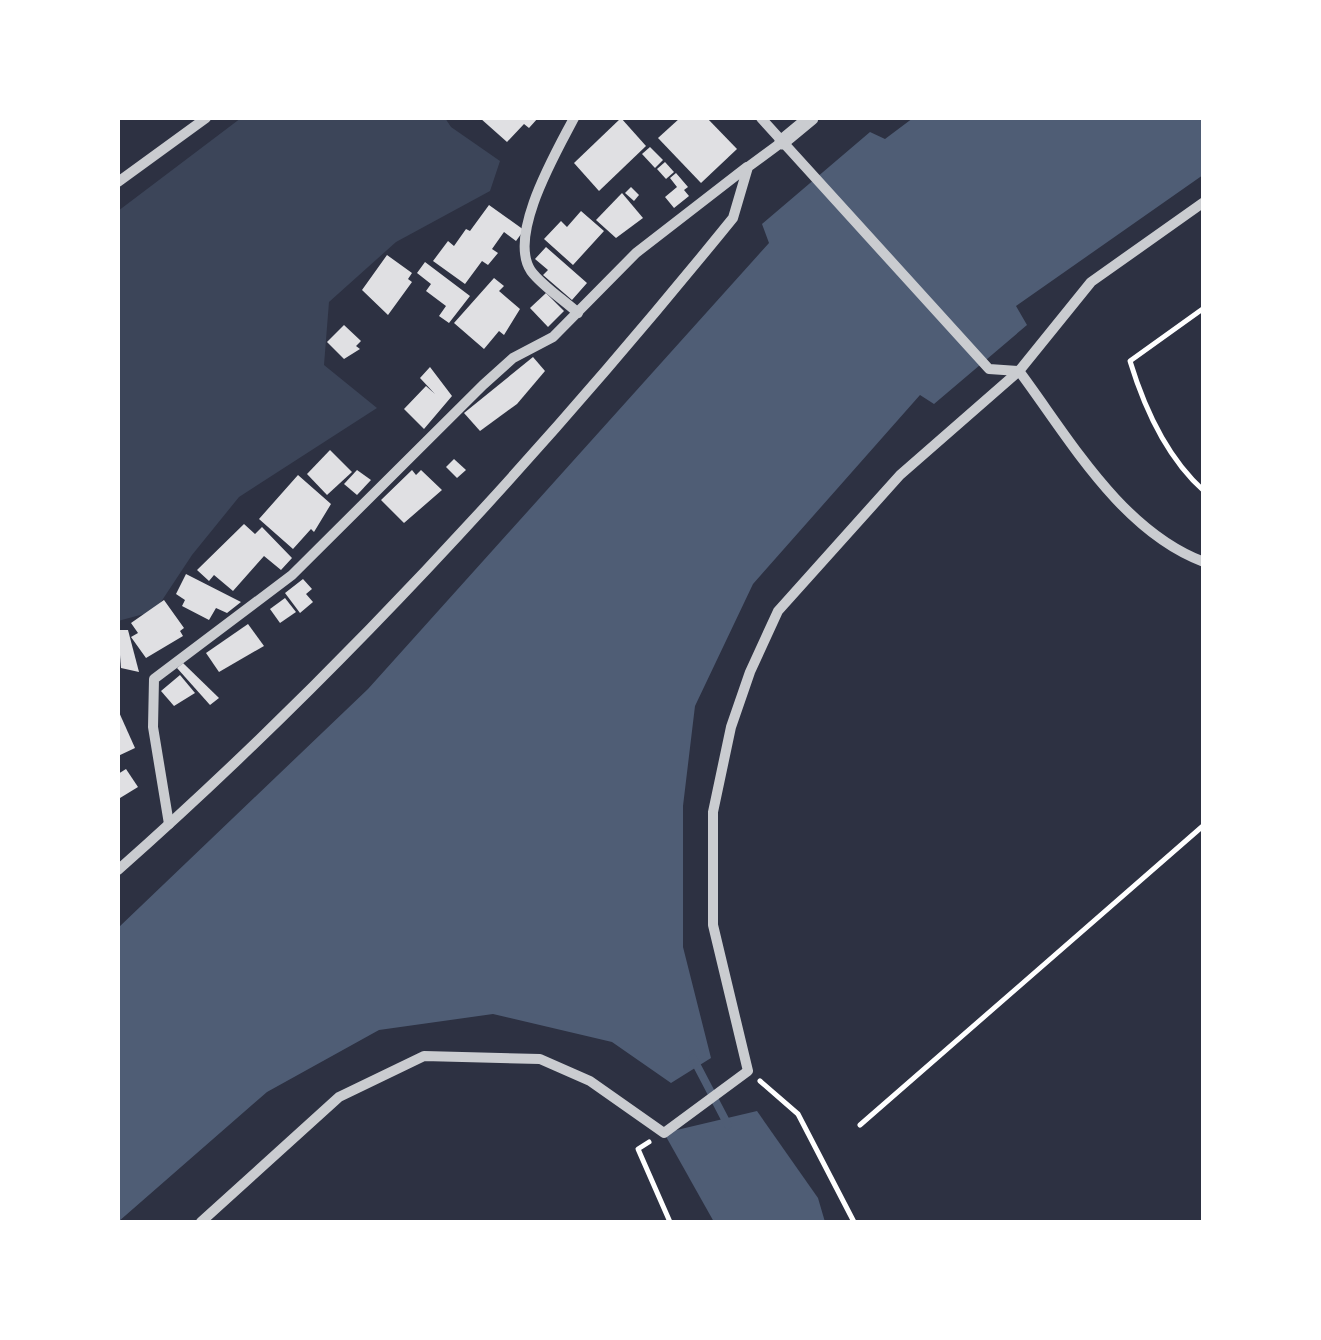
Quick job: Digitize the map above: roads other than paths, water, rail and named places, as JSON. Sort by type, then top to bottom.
[{"type":"street","points":[[118,182],[206,118]]},
{"type":"street","points":[[574,118],[530,210],[526,250],[530,270],[578,312]]},
{"type":"street","points":[[761,118],[990,369],[1018,371],[1124,508],[1182,554],[1204,562]]},
{"type":"street","points":[[169,824],[153,726],[154,679],[292,575],[513,358],[553,337],[636,253],[811,118]]},
{"type":"street","points":[[118,870],[328,674],[527,464],[733,218],[748,167]]},
{"type":"street","points":[[201,1222],[340,1097],[424,1056],[540,1060],[590,1081],[664,1133],[748,1070],[713,925],[712,812],[731,727],[750,672],[778,611],[900,476],[1018,371],[1091,282],[1204,202]]},
{"type":"waterway","points":[[693,1058],[728,1125]]}]
